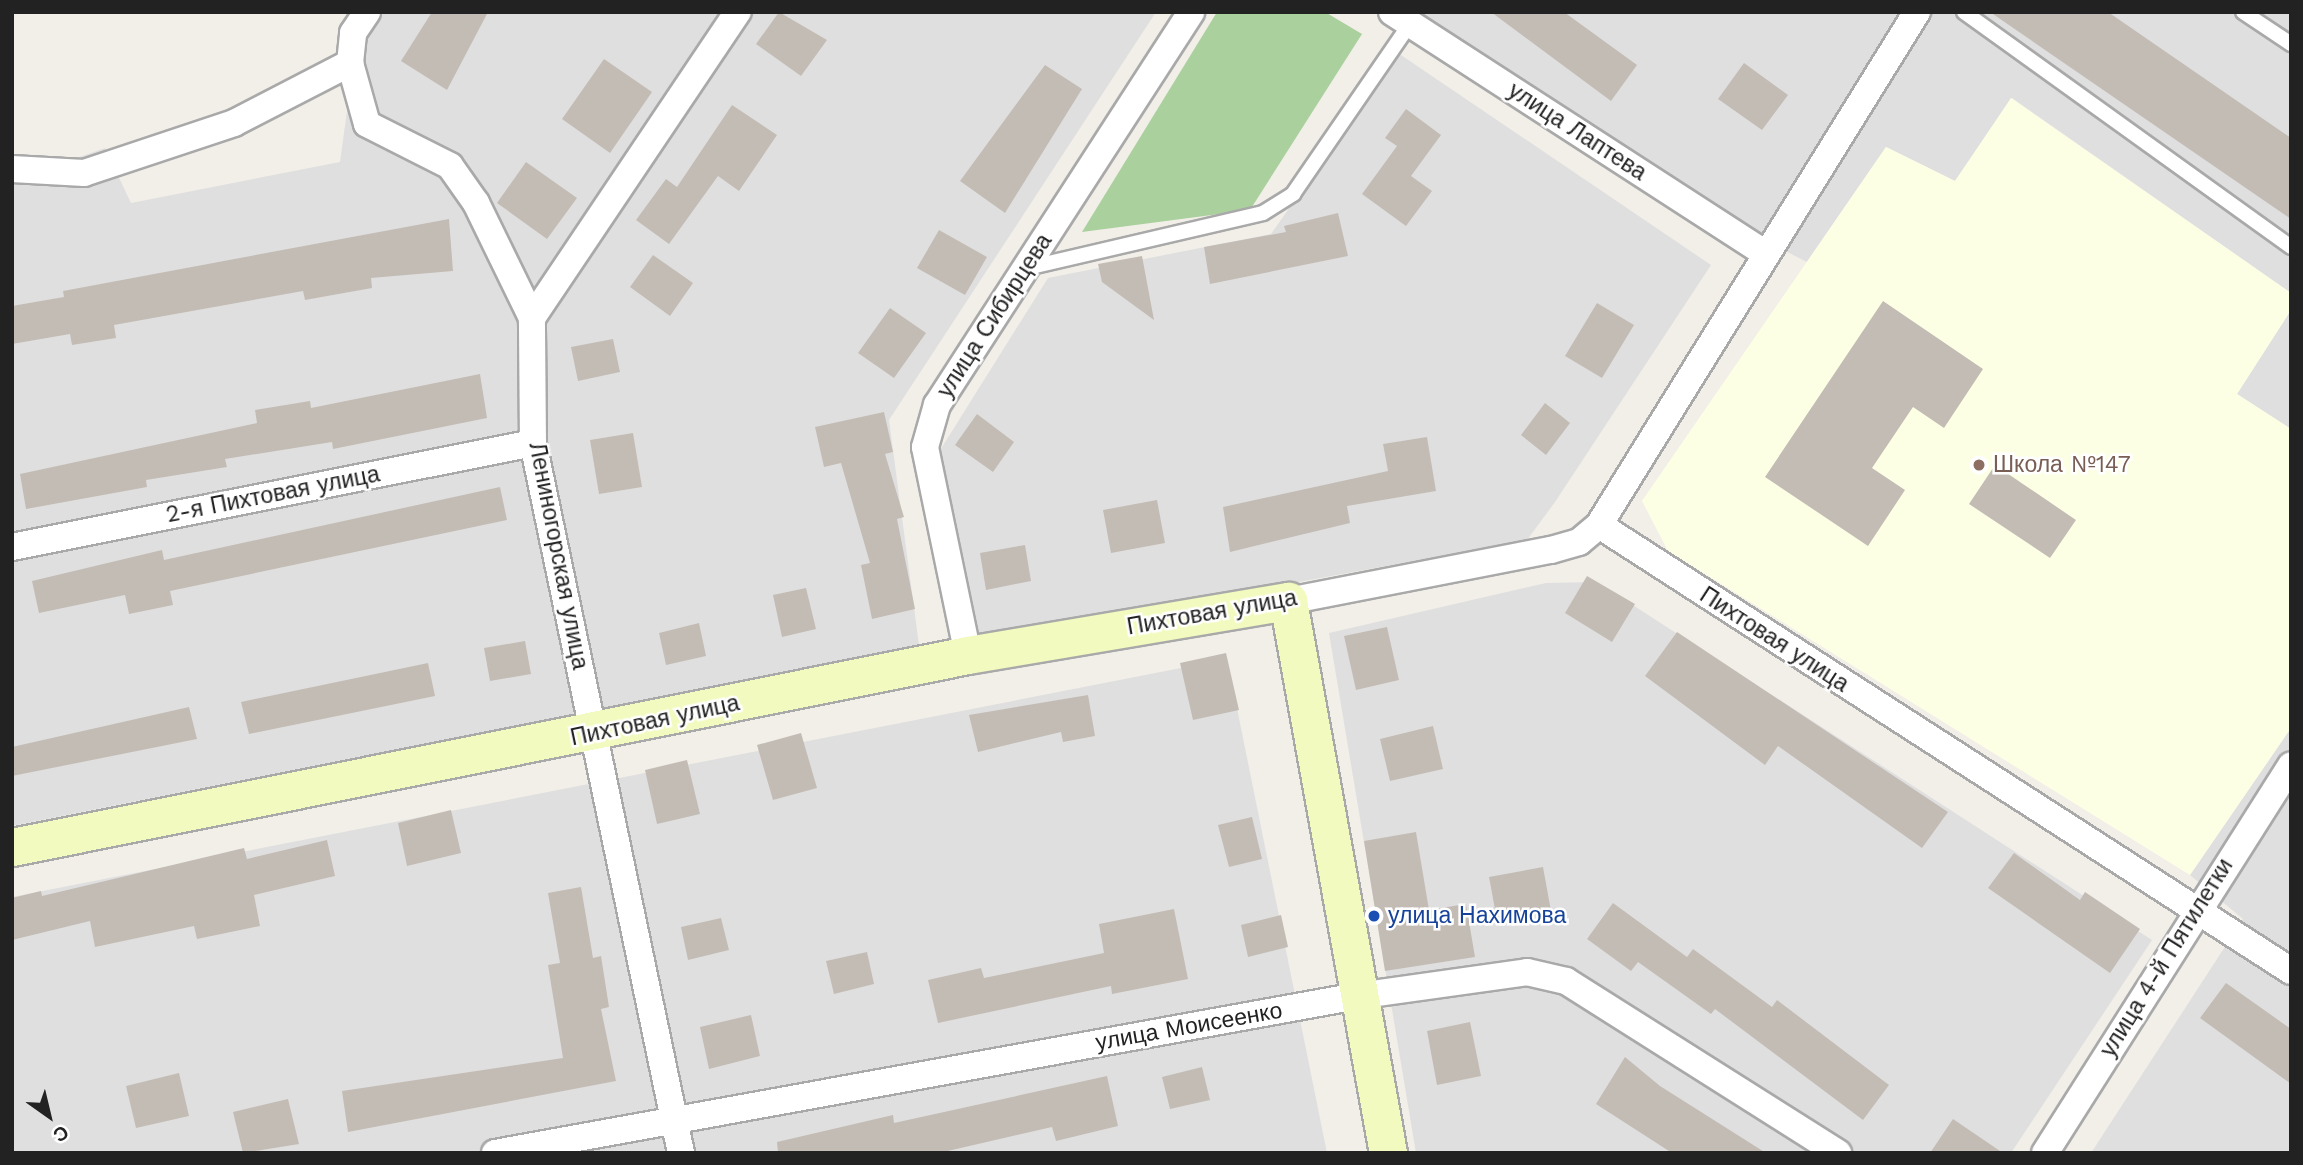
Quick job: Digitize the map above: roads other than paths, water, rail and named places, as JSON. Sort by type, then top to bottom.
[{"type":"street","points":[[367,12],[353,33],[350,63],[367,124],[450,166],[476,202],[531,318]]},
{"type":"street","points":[[531,318],[738,12]]},
{"type":"street","name":"улица Сибирцева","points":[[968,655],[925,447],[937,405],[1191,12]]},
{"type":"street","points":[[1599,525],[1763,252],[1917,12]]},
{"type":"street","name":"улица Лаптева","points":[[1401,19],[1763,252]]},
{"type":"street","points":[[12,169],[84,173],[233,123],[350,63]]},
{"type":"street","name":"Лениногорская улица","points":[[531,318],[533,443],[681,1153]]},
{"type":"street","name":"2-я Пихтовая улица","points":[[12,547],[533,443]]},
{"type":"street","name":"Пихтовая улица","points":[[12,847],[594,734],[968,655],[1287,601],[1551,550],[1579,542],[1599,525],[2291,971]]},
{"type":"street","points":[[1287,601],[1357,996],[1388,1153]]},
{"type":"street","name":"улица 4-й Пятилетки","points":[[2045,1153],[2196,910],[2291,766]]},
{"type":"street","name":"улица Моисеенко","points":[[495,1153],[674,1118],[1357,996],[1527,972],[1566,981],[1838,1153]]},
{"type":"lane","points":[[1964,12],[2291,247]]},
{"type":"lane","points":[[2243,12],[2291,44]]},
{"type":"lane","points":[[1027,268],[1263,213],[1293,194],[1401,19]]},
{"type":"place","name":"Школа №147","points":[[1979,465]]},
{"type":"place","name":"улица Нахимова","points":[[1374,916]]}]
